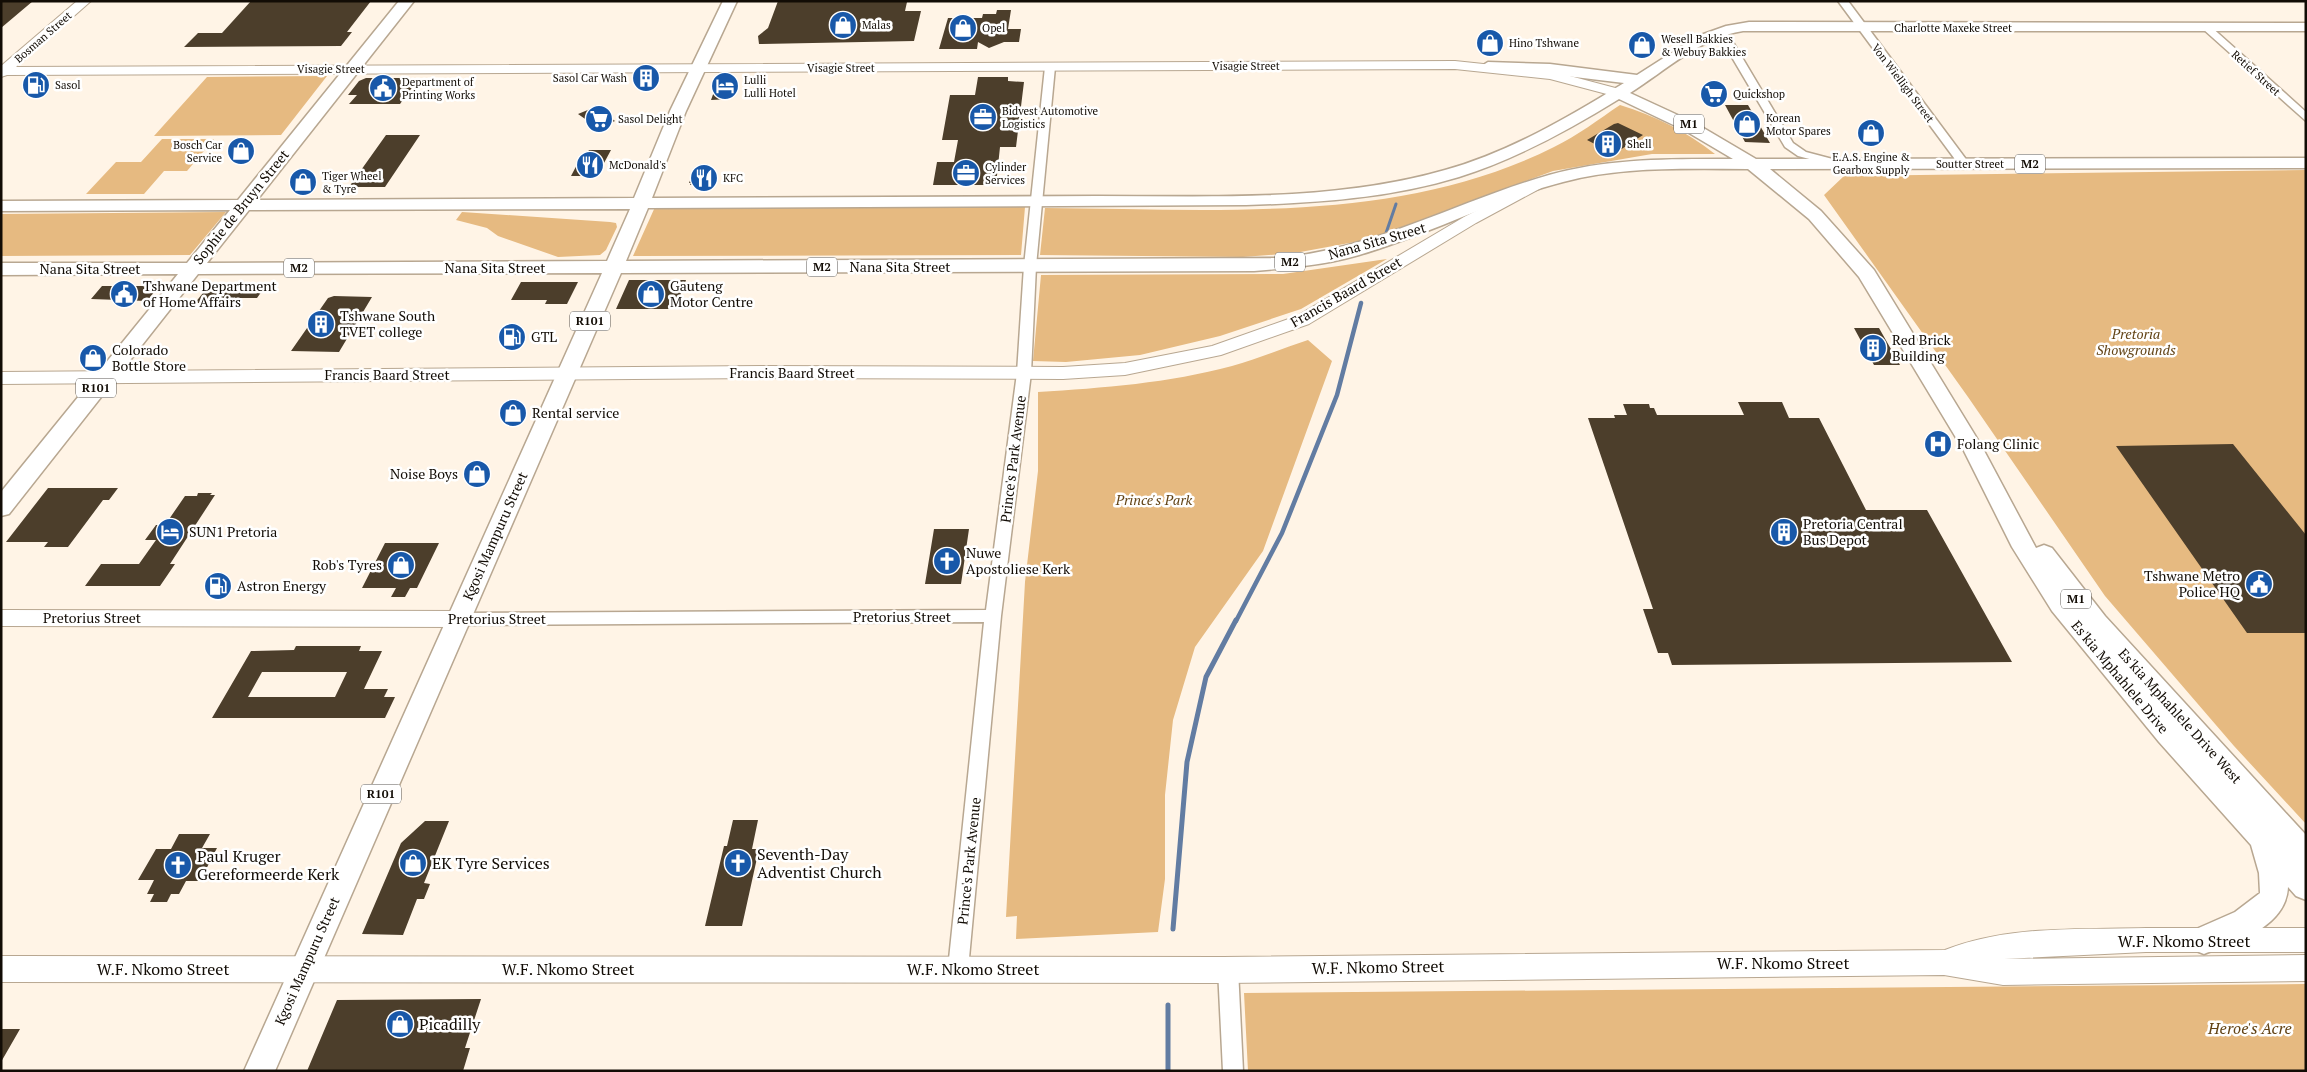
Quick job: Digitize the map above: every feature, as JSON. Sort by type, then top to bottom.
[{"type":"main road","name":"Sophie de Bruyn Street","points":[[1,508],[244,205],[351,68],[407,1]]},
{"type":"main road","name":"Kgosi Mampuru Street","points":[[259,1071],[630,233],[640,203],[698,69],[730,1]]},
{"type":"main road","name":"Charlotte Maxeke Street","points":[[1618,93],[1672,58],[1722,32],[1745,27],[2306,27]]},
{"type":"main road","points":[[1488,67],[1558,70],[1640,80]]},
{"type":"main road","points":[[1,206],[1036,202],[1286,199],[1386,189],[1457,172],[1492,160],[1532,142],[1618,93]]},
{"type":"main road","name":"Es'kia Mphahlele Drive","points":[[1618,93],[1692,126],[1754,165],[1834,232],[1867,274],[1974,450],[2020,542],[2060,604],[2168,734],[2306,887]]},
{"type":"main road","name":"Soutter Street","points":[[1754,165],[2306,163]]},
{"type":"main road","points":[[1834,232],[1806,195],[1807,183],[1816,173],[1827,169],[1884,164]]},
{"type":"main road","name":"Nana Sita Street","points":[[1,269],[1254,265],[1319,258],[1350,252],[1438,223],[1538,184],[1620,166],[1754,165]]},
{"type":"main road","points":[[412,204],[614,217],[627,222],[630,233]]},
{"type":"main road","name":"Es'kia Mphahlele Drive West","points":[[1974,450],[2033,539],[2078,600],[2306,855]]},
{"type":"main road","points":[[2204,940],[2240,925],[2271,902],[2273,883],[2263,840]]},
{"type":"street","name":"Bosman Street","points":[[2,72],[85,1]]},
{"type":"street","name":"Von Wielligh Street","points":[[1843,1],[1964,164]]},
{"type":"street","name":"Retief Street","points":[[2206,27],[2306,118]]},
{"type":"street","points":[[1722,32],[1790,145],[1802,154],[1844,164]]},
{"type":"street","name":"Visagie Street","points":[[2,72],[351,68],[698,69],[1455,66],[1488,67],[1551,75],[1618,93]]},
{"type":"street","name":"Prince's Park Avenue","points":[[958,969],[993,616],[1024,373],[1030,266],[1050,67]]},
{"type":"street","name":"Francis Baard Street","points":[[1,378],[1099,372],[1162,364],[1215,351],[1277,331],[1312,315],[1470,220],[1538,184]]},
{"type":"street","name":"Pretorius Street","points":[[1,618],[458,619],[993,616]]},
{"type":"street","name":"W.F. Nkomo Street","points":[[1944,962],[1990,948],[2051,943],[2306,940]]},
{"type":"street","name":"W.F. Nkomo Street","points":[[1,969],[1225,970],[1944,962],[2003,972],[2306,968]]},
{"type":"street","points":[[1225,970],[1233,1071]]},
{"type":"green space","points":[[327,76],[281,135],[154,136],[207,77]]},
{"type":"green space","points":[[1620,105],[1670,125],[1693,138],[1715,154],[1652,154],[1553,171],[1371,239],[1295,253],[1243,257],[1040,255],[1045,208],[1239,210],[1304,207],[1369,201],[1433,190],[1495,172],[1563,143]]},
{"type":"green space","points":[[162,139],[214,139],[187,171],[164,171],[144,194],[86,194],[116,162],[141,162]]},
{"type":"green space","name":"Pretoria Showgrounds","points":[[2306,170],[2306,824],[2234,746],[2105,596],[1968,397],[1824,195],[1844,176]]},
{"type":"green space","points":[[655,207],[1025,207],[1021,255],[633,256]]},
{"type":"green space","points":[[226,212],[190,255],[1,256],[1,214]]},
{"type":"green space","points":[[462,212],[610,222],[616,223],[617,227],[606,250],[600,255],[558,257],[498,236],[487,228],[456,220]]},
{"type":"green space","points":[[1387,259],[1301,309],[1220,336],[1140,355],[1066,362],[1033,361],[1041,275],[1283,274]]},
{"type":"green space","name":"Prince's Park","points":[[1308,340],[1332,361],[1263,551],[1195,647],[1173,720],[1165,795],[1165,879],[1158,932],[1016,939],[1017,916],[1006,917],[1025,582],[1038,471],[1038,392],[1160,381],[1184,377],[1242,363]]},
{"type":"green space","name":"Heroe's Acre","points":[[2306,984],[2306,1071],[1248,1071],[1244,993]]},
{"type":"building","points":[[1,1],[33,1],[1,28]]},
{"type":"building","points":[[251,1],[371,1],[347,32],[352,32],[341,46],[184,47],[198,33],[222,33]]},
{"type":"building","name":"Malas","points":[[778,1],[907,2],[905,11],[921,11],[914,41],[759,44],[758,36],[768,28]]},
{"type":"building","points":[[997,10],[1011,10],[1008,29],[1021,29],[1019,42],[1004,42],[989,48],[978,42],[977,49],[939,49],[948,18],[982,18],[983,14],[996,14]]},
{"type":"building","name":"Lulli Lulli Hotel","points":[[720,75],[734,75],[732,81],[737,81],[730,99],[711,100]]},
{"type":"building","name":"Bidvest Automotive Logistics","points":[[978,77],[1008,77],[1008,81],[1024,82],[1016,147],[1000,147],[996,185],[933,185],[937,162],[954,162],[958,140],[942,140],[950,95],[975,95]]},
{"type":"building","name":"Department of Printing Works","points":[[366,78],[419,78],[400,104],[349,104],[357,95],[348,95],[359,81]]},
{"type":"building","name":"Korean Motor Spares","points":[[1725,105],[1748,105],[1770,143],[1745,142]]},
{"type":"building","name":"Sasol Delight","points":[[595,107],[615,121],[598,128],[578,114]]},
{"type":"building","points":[[1618,123],[1643,135],[1614,154],[1587,140],[1614,124]]},
{"type":"building","points":[[386,135],[420,135],[385,187],[349,187]]},
{"type":"building","name":"McDonald's","points":[[589,150],[611,150],[597,176],[571,176],[581,157],[585,157]]},
{"type":"building","name":"KFC","points":[[694,171],[717,172],[711,185],[690,185],[691,183],[689,183]]},
{"type":"building","name":"Gauteng Motor Centre","points":[[629,280],[686,280],[675,309],[616,309]]},
{"type":"building","points":[[521,282],[578,282],[567,304],[545,304],[547,300],[511,300]]},
{"type":"building","points":[[210,284],[267,284],[257,298],[212,298],[209,303],[195,303]]},
{"type":"building","name":"Tshwane Department of Home Affairs","points":[[102,286],[159,286],[147,301],[91,299]]},
{"type":"building","name":"Tshwane South TVET college","points":[[334,296],[372,297],[339,352],[291,351],[328,298]]},
{"type":"building","name":"Red Brick Building","points":[[1854,328],[1879,328],[1900,365],[1874,365]]},
{"type":"building","name":"Pretoria Central Bus Depot","points":[[1738,402],[1782,402],[1789,418],[1819,418],[1866,510],[1927,510],[2012,662],[1672,665],[1668,653],[1658,653],[1643,609],[1653,609],[1588,418],[1615,418],[1614,415],[1627,415],[1623,404],[1649,404],[1650,408],[1654,408],[1657,415],[1744,415]]},
{"type":"building","name":"Tshwane Metro Police HQ","points":[[2233,444],[2306,535],[2306,633],[2247,633],[2116,446]]},
{"type":"building","points":[[48,488],[118,488],[109,500],[103,500],[68,547],[44,547],[48,542],[6,542]]},
{"type":"building","name":"SUN1 Pretoria","points":[[198,493],[212,493],[210,495],[215,495],[170,564],[175,564],[160,586],[85,586],[101,564],[139,564],[156,540],[145,540],[156,525],[165,525],[185,496],[197,496]]},
{"type":"building","name":"Nuwe Apostoliese Kerk","points":[[934,529],[969,529],[961,584],[925,584]]},
{"type":"building","name":"Rob's Tyres","points":[[385,543],[439,543],[417,588],[410,588],[405,597],[391,597],[396,588],[362,588]]},
{"type":"building","points":[[296,646],[361,646],[359,651],[382,651],[364,689],[388,689],[384,697],[395,697],[385,718],[212,718],[251,651],[294,650]],"holes":[[[262,672],[347,672],[335,697],[248,697]]]},
{"type":"building","name":"Seventh-Day Adventist Church","points":[[733,820],[758,820],[752,849],[759,849],[742,926],[705,926],[724,846],[727,846]]},
{"type":"building","name":"EK Tyre Services","points":[[425,821],[449,821],[424,883],[430,884],[424,899],[417,899],[403,935],[362,934],[401,843]]},
{"type":"building","name":"Paul Kruger Gereformeerde Kerk","points":[[179,834],[210,834],[202,848],[217,848],[200,881],[186,881],[179,894],[171,894],[167,902],[150,902],[154,894],[147,894],[154,880],[138,880],[156,849],[171,849]]},
{"type":"building","name":"Picadilly","points":[[481,999],[465,1048],[470,1048],[463,1071],[307,1071],[337,1000]]},
{"type":"building","points":[[1,1029],[20,1029],[1,1062]]},
{"type":"waterway","points":[[1386,233],[1396,204]]},
{"type":"waterway","points":[[1236,621],[1282,533],[1337,395],[1361,303]]},
{"type":"waterway","points":[[1173,929],[1187,762],[1206,677],[1236,620]]},
{"type":"waterway","points":[[1168,1005],[1168,1071]]},
{"type":"place","name":"Malas","points":[[843,25]]},
{"type":"place","name":"Opel","points":[[963,28]]},
{"type":"place","name":"Hino Tshwane","points":[[1490,43]]},
{"type":"place","name":"Wesell Bakkies & Webuy Bakkies","points":[[1642,45]]},
{"type":"place","name":"Sasol Car Wash","points":[[646,78]]},
{"type":"place","name":"Sasol","points":[[36,85]]},
{"type":"place","name":"Lulli Lulli Hotel","points":[[725,86]]},
{"type":"place","name":"Department of Printing Works","points":[[383,88]]},
{"type":"place","name":"Quickshop","points":[[1714,94]]},
{"type":"place","name":"Bidvest Automotive Logistics","points":[[983,117]]},
{"type":"place","name":"Sasol Delight","points":[[599,119]]},
{"type":"place","name":"Korean Motor Spares","points":[[1747,124]]},
{"type":"place","name":"E.A.S. Engine & Gearbox Supply","points":[[1871,133]]},
{"type":"place","name":"Shell","points":[[1608,144]]},
{"type":"place","name":"Bosch Car Service","points":[[241,151]]},
{"type":"place","name":"McDonald's","points":[[590,165]]},
{"type":"place","name":"Cylinder Services","points":[[966,173]]},
{"type":"place","name":"KFC","points":[[704,178]]},
{"type":"place","name":"Tiger Wheel & Tyre","points":[[303,182]]},
{"type":"place","name":"Tshwane Department of Home Affairs","points":[[124,294]]},
{"type":"place","name":"Gauteng Motor Centre","points":[[651,294]]},
{"type":"place","name":"Tshwane South TVET college","points":[[321,324]]},
{"type":"place","name":"GTL","points":[[512,337]]},
{"type":"place","name":"Red Brick Building","points":[[1873,348]]},
{"type":"place","name":"Colorado Bottle Store","points":[[93,358]]},
{"type":"place","name":"Rental service","points":[[513,413]]},
{"type":"place","name":"Folang Clinic","points":[[1938,444]]},
{"type":"place","name":"Noise Boys","points":[[477,474]]},
{"type":"place","name":"SUN1 Pretoria","points":[[170,532]]},
{"type":"place","name":"Pretoria Central Bus Depot","points":[[1784,532]]},
{"type":"place","name":"Nuwe Apostoliese Kerk","points":[[947,561]]},
{"type":"place","name":"Rob's Tyres","points":[[401,565]]},
{"type":"place","name":"Tshwane Metro Police HQ","points":[[2259,584]]},
{"type":"place","name":"Astron Energy","points":[[218,586]]},
{"type":"place","name":"EK Tyre Services","points":[[413,863]]},
{"type":"place","name":"Seventh-Day Adventist Church","points":[[738,863]]},
{"type":"place","name":"Paul Kruger Gereformeerde Kerk","points":[[178,865]]},
{"type":"place","name":"Picadilly","points":[[400,1024]]}]
